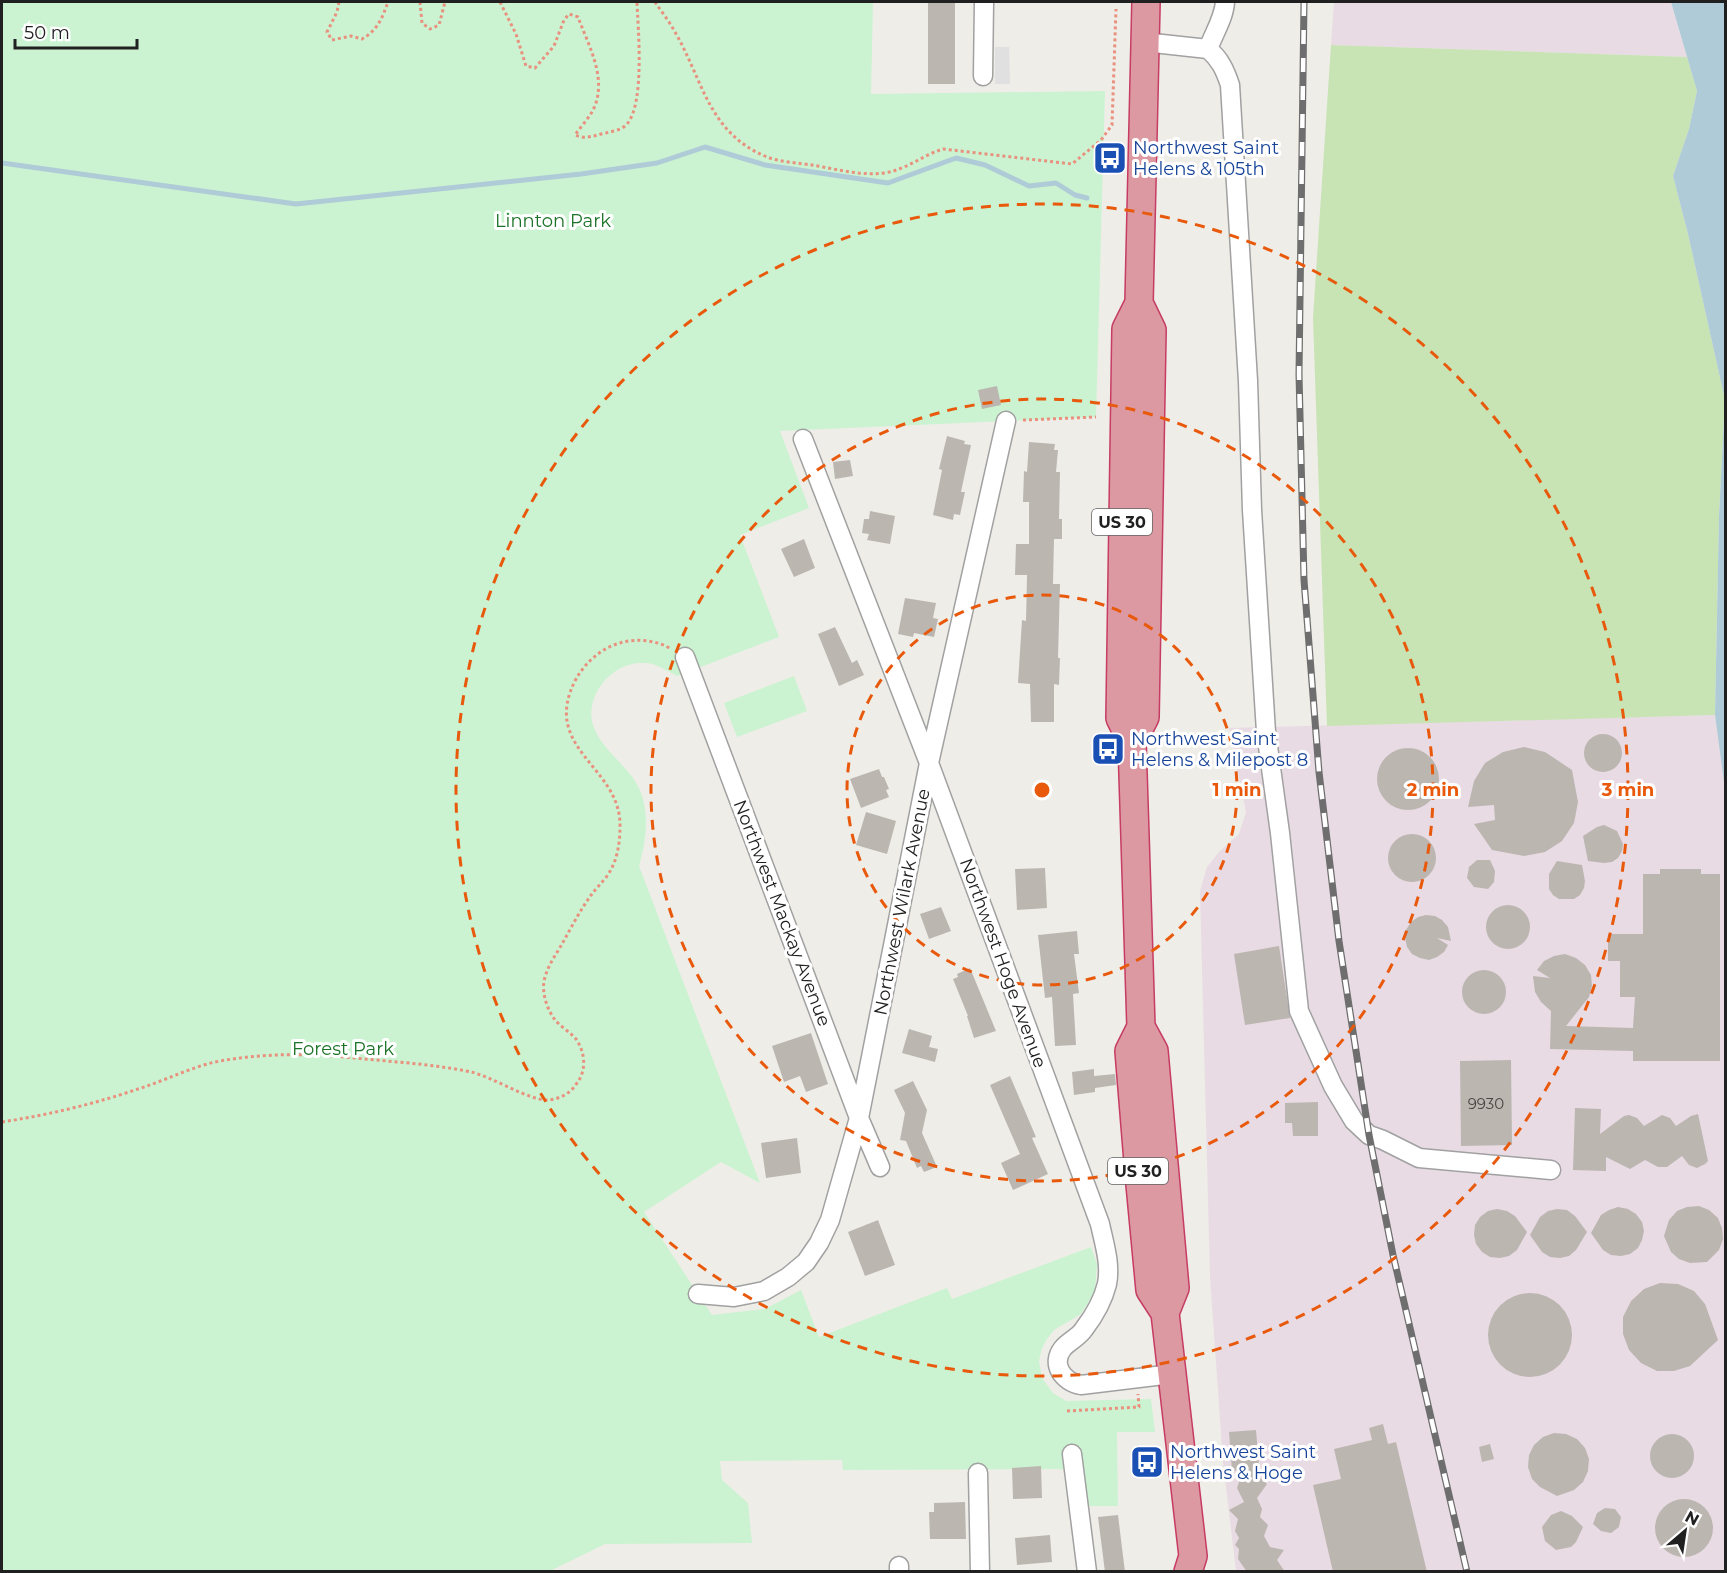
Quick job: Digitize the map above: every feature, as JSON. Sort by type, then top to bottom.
[{"type":"highway","name":"US 30","points":[[1146,2],[1139,303],[1126,329],[1120,611],[1120,718],[1132,742],[1141,1027],[1129,1051],[1150,1290],[1165,1313],[1195,1567]]},
{"type":"street","points":[[983,76],[984,2]]},
{"type":"street","points":[[1208,49],[1216,27],[1223,16],[1225,2]]},
{"type":"street","points":[[1144,42],[1208,49],[1217,56],[1230,85],[1248,381],[1252,522],[1266,732],[1280,833],[1299,1011],[1333,1086],[1354,1121],[1369,1135],[1419,1158],[1551,1170]]},
{"type":"street","name":"Northwest Wilark Avenue","points":[[698,1294],[734,1297],[764,1291],[788,1277],[806,1262],[819,1243],[830,1220],[859,1118],[929,764],[1006,421]]},
{"type":"street","name":"Northwest Hoge Avenue","points":[[803,439],[929,764],[1100,1224],[1106,1252],[1107,1282],[1101,1303],[1083,1332],[1059,1354],[1058,1367],[1064,1378],[1073,1384],[1081,1385],[1172,1374]]},
{"type":"street","name":"Northwest Mackay Avenue","points":[[685,657],[859,1118],[880,1167]]},
{"type":"street","points":[[1072,1454],[1087,1572]]},
{"type":"street","points":[[978,1473],[980,1572]]},
{"type":"path","points":[[339,2],[338,12],[327,32],[332,40],[351,36],[362,39],[373,32],[380,23],[388,2]]},
{"type":"path","points":[[420,2],[422,23],[430,28],[439,25],[445,2]]},
{"type":"path","points":[[500,2],[516,34],[526,66],[535,68],[554,46],[564,20],[569,14],[578,17],[597,68],[600,89],[592,112],[575,135],[583,138],[626,126],[633,114],[640,66],[640,27],[637,2]]},
{"type":"path","points":[[655,2],[676,32],[706,100],[722,124],[743,144],[768,158],[865,174],[886,172],[907,166],[929,153],[943,149],[1072,164],[1101,140],[1112,125],[1116,9]]},
{"type":"path","points":[[1006,421],[1096,417]]},
{"type":"path","points":[[2,1122],[99,1101],[212,1063],[292,1054],[319,1054],[438,1066],[475,1073],[537,1099],[555,1098],[571,1091],[582,1074],[584,1063],[582,1051],[575,1038],[552,1016],[545,1001],[544,984],[548,968],[591,894],[612,867],[620,844],[620,819],[610,788],[577,748],[569,728],[568,700],[582,669],[599,653],[620,643],[643,640],[665,645],[685,657]]},
{"type":"path","points":[[1067,1411],[1139,1407],[1137,1378]]},
{"type":"shaded area","points":[[1334,2],[1671,2],[1687,57],[1331,45]]},
{"type":"shaded area","points":[[995,47],[1009,47],[1010,84],[995,84]]},
{"type":"shaded area","points":[[1715,715],[1726,789],[1725,1571],[1236,1571],[1223,1462],[1210,1277],[1200,891],[1207,867],[1219,852],[1239,834],[1246,812],[1229,728]]},
{"type":"green space","name":"Forest Park","points":[[2,2],[873,2],[871,94],[1105,91],[1096,417],[780,431],[809,508],[740,535],[779,637],[677,676],[648,663],[632,664],[621,668],[602,683],[592,704],[591,716],[599,738],[634,779],[643,799],[646,825],[639,866],[760,1183],[721,1162],[644,1212],[712,1315],[765,1309],[801,1290],[819,1337],[947,1288],[952,1299],[1091,1247],[1097,1264],[1095,1291],[1081,1314],[1054,1330],[1042,1348],[1039,1361],[1042,1378],[1053,1393],[1066,1401],[1151,1399],[1155,1432],[1117,1432],[1118,1506],[1087,1506],[1083,1469],[843,1470],[842,1460],[720,1461],[722,1480],[748,1503],[752,1543],[605,1544],[548,1572],[2,1572]]},
{"type":"green space","points":[[1331,45],[1687,57],[1697,91],[1689,129],[1673,176],[1725,400],[1719,516],[1715,715],[1327,726],[1313,318]]},
{"type":"green space","points":[[794,676],[807,711],[737,737],[724,703]]},
{"type":"water","points":[[1671,2],[1725,2],[1725,400],[1673,176],[1689,129],[1697,91]]},
{"type":"water","points":[[1725,400],[1725,789],[1715,715],[1719,516]]},
{"type":"building","points":[[928,2],[955,2],[955,84],[928,84]]},
{"type":"building","points":[[997,386],[1001,405],[982,409],[978,390]]},
{"type":"building","points":[[947,436],[971,445],[961,492],[965,492],[960,515],[954,514],[953,520],[933,515],[942,470],[939,469]]},
{"type":"building","points":[[1029,442],[1055,444],[1054,450],[1058,450],[1056,472],[1060,472],[1059,519],[1062,519],[1062,539],[1054,539],[1053,584],[1060,584],[1058,658],[1060,658],[1059,685],[1054,684],[1054,722],[1031,722],[1030,684],[1018,683],[1022,620],[1026,621],[1027,575],[1015,575],[1016,544],[1029,544],[1029,502],[1023,502],[1024,471],[1027,472]]},
{"type":"building","points":[[850,460],[853,476],[835,479],[833,462]]},
{"type":"building","points":[[870,511],[895,516],[890,544],[867,540],[869,534],[862,533],[864,519],[869,519]]},
{"type":"building","points":[[804,539],[815,568],[794,577],[781,549]]},
{"type":"building","points":[[905,598],[936,603],[933,618],[938,619],[934,637],[914,633],[913,637],[898,634]]},
{"type":"building","points":[[835,627],[852,663],[857,660],[864,675],[839,686],[818,634]]},
{"type":"building","points":[[1603,734],[1616,740],[1622,753],[1616,766],[1603,772],[1590,766],[1584,753],[1590,740]]},
{"type":"building","points":[[1524,747],[1545,752],[1572,770],[1578,802],[1574,823],[1562,841],[1545,852],[1524,856],[1492,850],[1474,824],[1495,820],[1494,805],[1468,807],[1474,781],[1485,763],[1503,752]]},
{"type":"building","points":[[1402,748],[1414,748],[1430,757],[1437,767],[1439,779],[1437,791],[1430,801],[1414,810],[1402,810],[1391,805],[1382,796],[1377,785],[1377,773],[1382,762],[1391,753]]},
{"type":"building","points":[[879,769],[889,789],[886,790],[889,797],[861,808],[850,779]]},
{"type":"building","points":[[866,812],[896,821],[887,854],[856,845]]},
{"type":"building","points":[[1604,825],[1617,831],[1623,844],[1622,851],[1612,862],[1588,861],[1583,836]]},
{"type":"building","points":[[1407,834],[1417,834],[1429,841],[1436,853],[1436,863],[1429,875],[1417,882],[1407,882],[1392,871],[1388,863],[1388,853],[1399,838]]},
{"type":"building","points":[[1477,860],[1490,860],[1495,871],[1494,882],[1488,889],[1474,887],[1467,878],[1469,867]]},
{"type":"building","points":[[1557,861],[1582,865],[1584,888],[1574,899],[1559,899],[1549,889],[1549,874]]},
{"type":"building","points":[[1045,868],[1047,908],[1017,910],[1015,869]]},
{"type":"building","points":[[1660,869],[1701,869],[1701,874],[1720,874],[1720,1061],[1633,1061],[1633,1051],[1550,1049],[1551,1011],[1541,1002],[1535,992],[1533,976],[1550,978],[1537,970],[1544,961],[1554,956],[1565,954],[1576,958],[1585,965],[1591,975],[1592,986],[1589,997],[1566,1026],[1633,1028],[1635,997],[1620,997],[1620,961],[1608,961],[1608,934],[1643,934],[1643,874],[1660,874]]},
{"type":"building","points":[[1508,905],[1517,906],[1524,911],[1529,918],[1529,936],[1524,943],[1517,948],[1508,949],[1499,948],[1492,943],[1487,936],[1486,927],[1487,918],[1492,911],[1499,906]]},
{"type":"building","points":[[941,907],[951,931],[929,939],[920,914]]},
{"type":"building","points":[[1426,915],[1442,920],[1448,927],[1451,941],[1437,938],[1448,945],[1444,952],[1429,960],[1412,954],[1407,947],[1404,933],[1411,922]]},
{"type":"building","points":[[1077,931],[1079,954],[1074,954],[1079,993],[1073,994],[1076,1045],[1055,1046],[1052,997],[1045,998],[1038,935]]},
{"type":"building","points":[[1279,946],[1290,1018],[1245,1025],[1234,954]]},
{"type":"building","points":[[970,968],[996,1031],[974,1038],[953,979],[958,977],[957,974]]},
{"type":"building","points":[[1484,970],[1493,971],[1500,976],[1505,983],[1505,1001],[1500,1008],[1493,1013],[1484,1014],[1475,1013],[1468,1008],[1463,1001],[1462,992],[1463,983],[1468,976],[1475,971]]},
{"type":"building","points":[[909,1029],[932,1036],[929,1047],[938,1049],[935,1062],[902,1053]]},
{"type":"building","points":[[811,1033],[828,1084],[806,1092],[800,1076],[784,1082],[772,1046]]},
{"type":"building","points":[[1511,1060],[1512,1145],[1461,1146],[1460,1061]]},
{"type":"building","points":[[1094,1069],[1094,1076],[1115,1074],[1116,1085],[1095,1088],[1095,1092],[1074,1095],[1072,1072]]},
{"type":"building","points":[[1010,1076],[1036,1137],[1032,1138],[1048,1174],[1013,1190],[1001,1163],[1020,1154],[990,1085]]},
{"type":"building","points":[[913,1081],[927,1110],[922,1133],[937,1167],[924,1172],[921,1166],[917,1168],[906,1141],[900,1140],[905,1113],[894,1090]]},
{"type":"building","points":[[1318,1102],[1318,1136],[1293,1136],[1292,1123],[1285,1123],[1285,1103]]},
{"type":"building","points":[[1575,1108],[1601,1109],[1600,1134],[1624,1116],[1637,1118],[1644,1126],[1662,1115],[1670,1118],[1676,1126],[1698,1114],[1708,1161],[1697,1168],[1689,1165],[1682,1156],[1667,1167],[1658,1167],[1645,1160],[1630,1169],[1606,1157],[1606,1171],[1573,1170]]},
{"type":"building","points":[[797,1138],[801,1173],[766,1178],[761,1143]]},
{"type":"building","points":[[1699,1206],[1709,1210],[1718,1218],[1723,1239],[1719,1250],[1707,1262],[1690,1263],[1679,1259],[1671,1252],[1664,1236],[1669,1220],[1677,1211]]},
{"type":"building","points":[[1618,1207],[1636,1214],[1642,1222],[1644,1231],[1638,1248],[1630,1254],[1621,1256],[1611,1255],[1603,1250],[1591,1233],[1601,1215]]},
{"type":"building","points":[[1497,1209],[1515,1216],[1527,1232],[1517,1250],[1509,1256],[1500,1258],[1490,1257],[1482,1252],[1476,1244],[1474,1235],[1475,1225],[1480,1217],[1488,1211]]},
{"type":"building","points":[[1567,1210],[1575,1216],[1587,1232],[1576,1250],[1569,1256],[1560,1258],[1550,1257],[1542,1252],[1530,1235],[1540,1217],[1548,1211]]},
{"type":"building","points":[[878,1220],[895,1265],[865,1276],[848,1232]]},
{"type":"building","points":[[1660,1283],[1678,1284],[1694,1291],[1705,1304],[1718,1340],[1690,1366],[1674,1371],[1657,1371],[1641,1363],[1629,1350],[1623,1334],[1623,1317],[1631,1301],[1644,1289]]},
{"type":"building","points":[[1530,1293],[1553,1300],[1565,1312],[1572,1335],[1565,1358],[1553,1370],[1530,1377],[1507,1370],[1495,1358],[1488,1335],[1495,1312],[1507,1300]]},
{"type":"building","points":[[1383,1424],[1388,1444],[1396,1442],[1427,1572],[1333,1572],[1313,1485],[1341,1479],[1334,1449],[1372,1440],[1369,1428]]},
{"type":"building","points":[[1256,1430],[1260,1478],[1267,1484],[1257,1498],[1262,1509],[1260,1517],[1268,1525],[1264,1536],[1270,1547],[1284,1550],[1277,1560],[1285,1572],[1247,1572],[1238,1559],[1239,1549],[1235,1545],[1239,1538],[1235,1531],[1238,1519],[1229,1510],[1244,1502],[1237,1488],[1243,1470],[1232,1471],[1229,1432]]},
{"type":"building","points":[[1554,1433],[1566,1434],[1577,1439],[1585,1448],[1589,1459],[1588,1471],[1583,1482],[1574,1490],[1557,1496],[1540,1487],[1532,1479],[1528,1467],[1529,1455],[1534,1445],[1543,1437]]},
{"type":"building","points":[[1672,1434],[1687,1441],[1694,1456],[1687,1471],[1672,1478],[1657,1471],[1650,1456],[1657,1441]]},
{"type":"building","points":[[1490,1444],[1494,1459],[1482,1462],[1479,1447]]},
{"type":"building","points":[[1041,1466],[1042,1498],[1013,1499],[1012,1468]]},
{"type":"building","points":[[1678,1499],[1690,1499],[1705,1507],[1713,1522],[1713,1534],[1705,1549],[1690,1557],[1678,1557],[1663,1549],[1655,1534],[1655,1522],[1663,1507]]},
{"type":"building","points":[[965,1502],[966,1539],[930,1539],[929,1512],[934,1512],[934,1503]]},
{"type":"building","points":[[1605,1508],[1615,1509],[1621,1517],[1619,1527],[1611,1533],[1601,1531],[1593,1524],[1597,1513]]},
{"type":"building","points":[[1561,1511],[1572,1516],[1583,1527],[1571,1547],[1556,1550],[1545,1541],[1542,1527],[1551,1515]]},
{"type":"building","points":[[1118,1515],[1125,1572],[1105,1572],[1098,1517]]},
{"type":"building","points":[[1050,1535],[1052,1562],[1017,1565],[1015,1538]]},
{"type":"waterway","points":[[2,163],[296,204],[581,174],[657,163],[705,147],[765,165],[888,183],[956,158],[985,165],[1029,186],[1056,183],[1075,195],[1087,198]]},
{"type":"railway","points":[[1304,2],[1299,374],[1304,580],[1319,772],[1339,941],[1369,1135],[1393,1255],[1467,1572]]},
{"type":"place","name":"Northwest Saint Helens & 105th","points":[[1110,158]]},
{"type":"place","name":"Northwest Saint Helens & Milepost 8","points":[[1108,749]]},
{"type":"place","name":"Northwest Saint Helens & Hoge","points":[[1147,1462]]},
{"type":"park label","name":"Linnton Park","points":[[553,221]]}]
